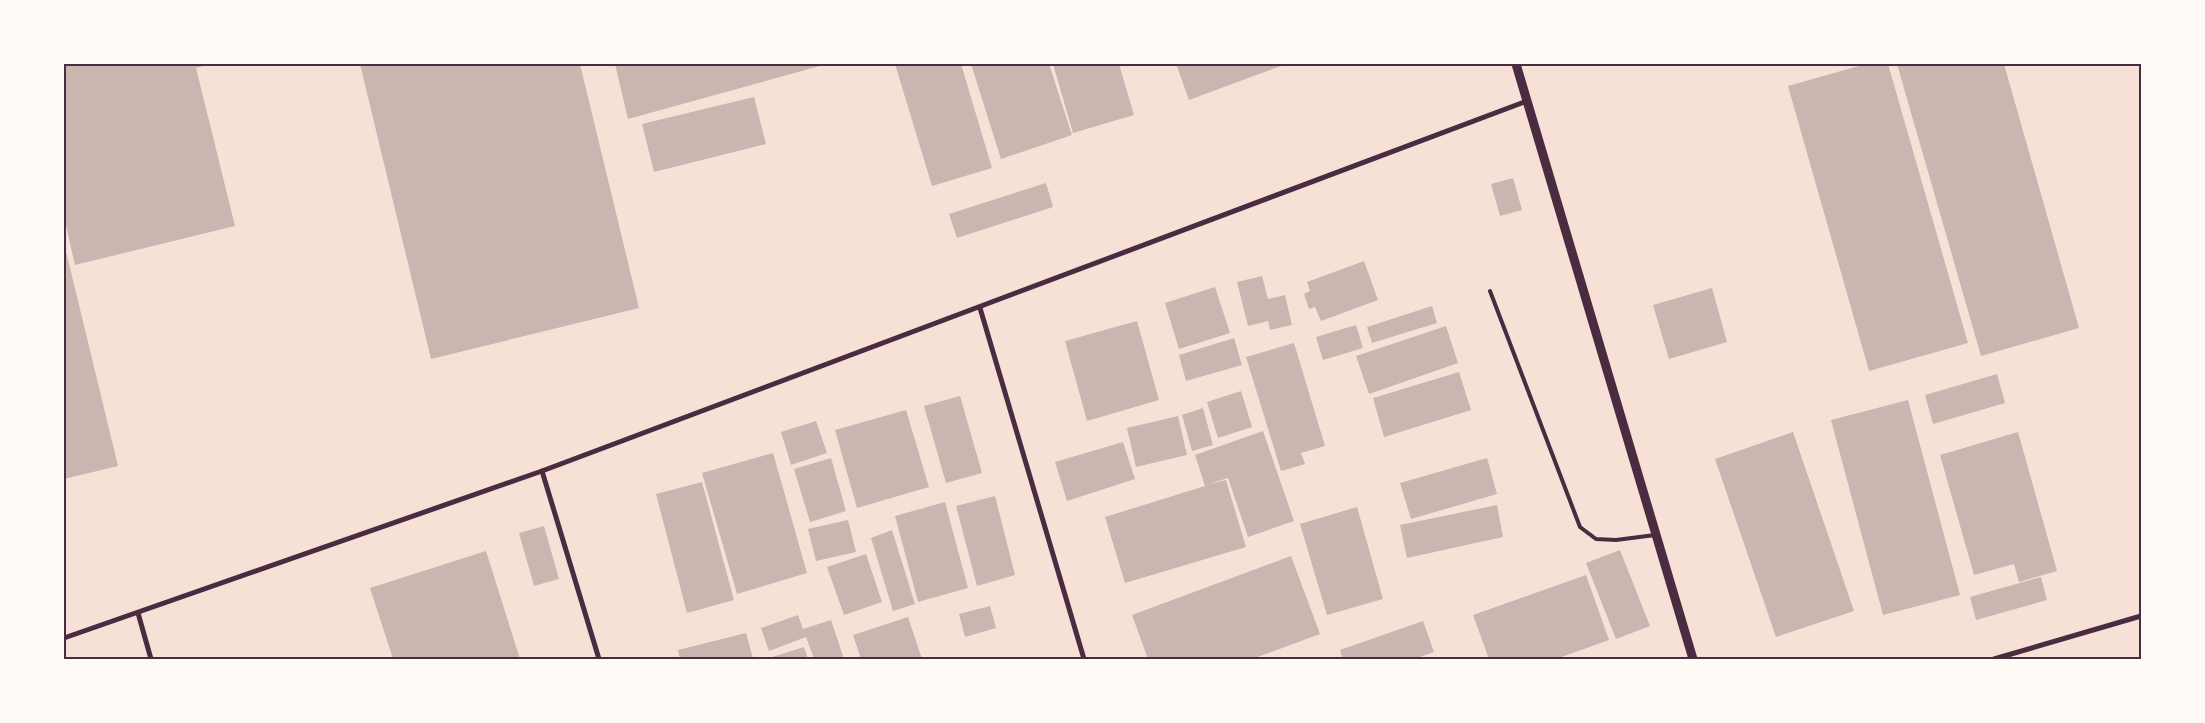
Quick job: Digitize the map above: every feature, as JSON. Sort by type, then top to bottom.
[{"type":"street","points":[[1516,64],[1693,659]]},
{"type":"street","points":[[64,638],[542,471],[1527,101]]},
{"type":"street","points":[[980,308],[1084,659]]},
{"type":"street","points":[[542,471],[598,659]]},
{"type":"street","points":[[138,613],[150,659]]},
{"type":"street","points":[[1994,659],[2141,616]]},
{"type":"lane","points":[[1490,291],[1580,527],[1596,539],[1616,540],[1657,535]]},
{"type":"building","points":[[64,64],[210,64],[196,68],[235,226],[75,265],[64,217]]},
{"type":"building","points":[[360,64],[580,64],[639,308],[431,359]]},
{"type":"building","points":[[615,64],[827,64],[628,119]]},
{"type":"building","points":[[895,64],[961,64],[992,168],[932,186]]},
{"type":"building","points":[[971,64],[1049,64],[1072,135],[1001,159]]},
{"type":"building","points":[[1053,64],[1119,64],[1134,115],[1073,133]]},
{"type":"building","points":[[1176,64],[1286,64],[1189,100]]},
{"type":"building","points":[[1866,64],[1888,64],[1968,343],[1869,371],[1788,86]]},
{"type":"building","points":[[1897,64],[2004,64],[2079,328],[1981,356]]},
{"type":"building","points":[[754,97],[766,144],[654,172],[642,124]]},
{"type":"building","points":[[1513,178],[1522,210],[1500,216],[1491,184]]},
{"type":"building","points":[[1046,183],[1053,207],[957,238],[949,214]]},
{"type":"building","points":[[64,243],[118,466],[64,479]]},
{"type":"building","points":[[1364,261],[1378,300],[1321,321],[1315,307],[1309,309],[1304,294],[1310,291],[1307,282]]},
{"type":"building","points":[[1262,276],[1268,299],[1285,295],[1292,325],[1270,330],[1268,321],[1248,326],[1237,282]]},
{"type":"building","points":[[1215,287],[1230,333],[1179,349],[1165,303]]},
{"type":"building","points":[[1712,288],[1727,342],[1669,359],[1653,305]]},
{"type":"building","points":[[1432,306],[1437,323],[1372,343],[1367,327]]},
{"type":"building","points":[[1137,321],[1159,400],[1087,421],[1065,341]]},
{"type":"building","points":[[1356,325],[1363,348],[1323,360],[1316,337]]},
{"type":"building","points":[[1446,326],[1458,363],[1369,394],[1356,356]]},
{"type":"building","points":[[1234,338],[1242,365],[1186,381],[1179,355]]},
{"type":"building","points":[[1294,343],[1325,446],[1301,453],[1305,464],[1281,471],[1246,357]]},
{"type":"building","points":[[1459,372],[1471,410],[1384,437],[1373,398]]},
{"type":"building","points":[[1997,374],[2005,403],[1933,424],[1925,395]]},
{"type":"building","points":[[1241,391],[1252,427],[1218,438],[1207,402]]},
{"type":"building","points":[[960,396],[982,473],[946,483],[924,406]]},
{"type":"building","points":[[1908,400],[1960,595],[1883,615],[1831,420]]},
{"type":"building","points":[[1203,408],[1213,445],[1192,451],[1182,415]]},
{"type":"building","points":[[906,410],[929,487],[857,508],[835,430]]},
{"type":"building","points":[[1178,416],[1187,455],[1136,467],[1127,428]]},
{"type":"building","points":[[816,421],[827,453],[791,465],[781,432]]},
{"type":"building","points":[[1263,431],[1294,521],[1248,537],[1228,478],[1209,484],[1226,480],[1246,547],[1125,583],[1105,517],[1205,486],[1195,455]]},
{"type":"building","points":[[1793,432],[1854,611],[1776,637],[1715,459]]},
{"type":"building","points":[[2018,432],[2057,571],[2019,582],[2014,564],[1974,575],[1940,455]]},
{"type":"building","points":[[1123,442],[1135,479],[1067,501],[1055,462]]},
{"type":"building","points":[[773,453],[807,573],[737,594],[702,473]]},
{"type":"building","points":[[831,458],[846,511],[810,522],[794,469]]},
{"type":"building","points":[[1487,458],[1497,494],[1411,519],[1400,483]]},
{"type":"building","points":[[702,482],[734,600],[687,613],[656,494]]},
{"type":"building","points":[[995,496],[1015,575],[977,586],[956,506]]},
{"type":"building","points":[[945,502],[968,588],[918,602],[895,516]]},
{"type":"building","points":[[1497,505],[1503,537],[1407,558],[1400,525]]},
{"type":"building","points":[[1357,507],[1383,599],[1327,615],[1300,524]]},
{"type":"building","points":[[848,520],[856,552],[816,561],[808,529]]},
{"type":"building","points":[[544,526],[559,579],[534,586],[519,533]]},
{"type":"building","points":[[892,530],[915,604],[893,611],[871,538]]},
{"type":"building","points":[[1620,550],[1650,626],[1616,639],[1586,563]]},
{"type":"building","points":[[486,551],[520,659],[393,659],[370,588]]},
{"type":"building","points":[[866,554],[882,602],[844,615],[827,567]]},
{"type":"building","points":[[1291,556],[1320,634],[1252,659],[1148,659],[1132,615]]},
{"type":"building","points":[[1586,575],[1609,640],[1556,659],[1489,659],[1473,615]]},
{"type":"building","points":[[2041,577],[2047,600],[1976,620],[1970,597]]},
{"type":"building","points":[[990,606],[996,628],[965,637],[959,614]]},
{"type":"building","points":[[798,615],[803,629],[831,620],[844,659],[814,659],[806,637],[769,651],[761,628]]},
{"type":"building","points":[[908,617],[922,659],[861,659],[853,635]]},
{"type":"building","points":[[1423,621],[1434,652],[1414,659],[1343,659],[1340,650]]},
{"type":"building","points":[[746,633],[753,658],[680,659],[678,650]]},
{"type":"building","points":[[804,647],[808,659],[766,659]]}]
